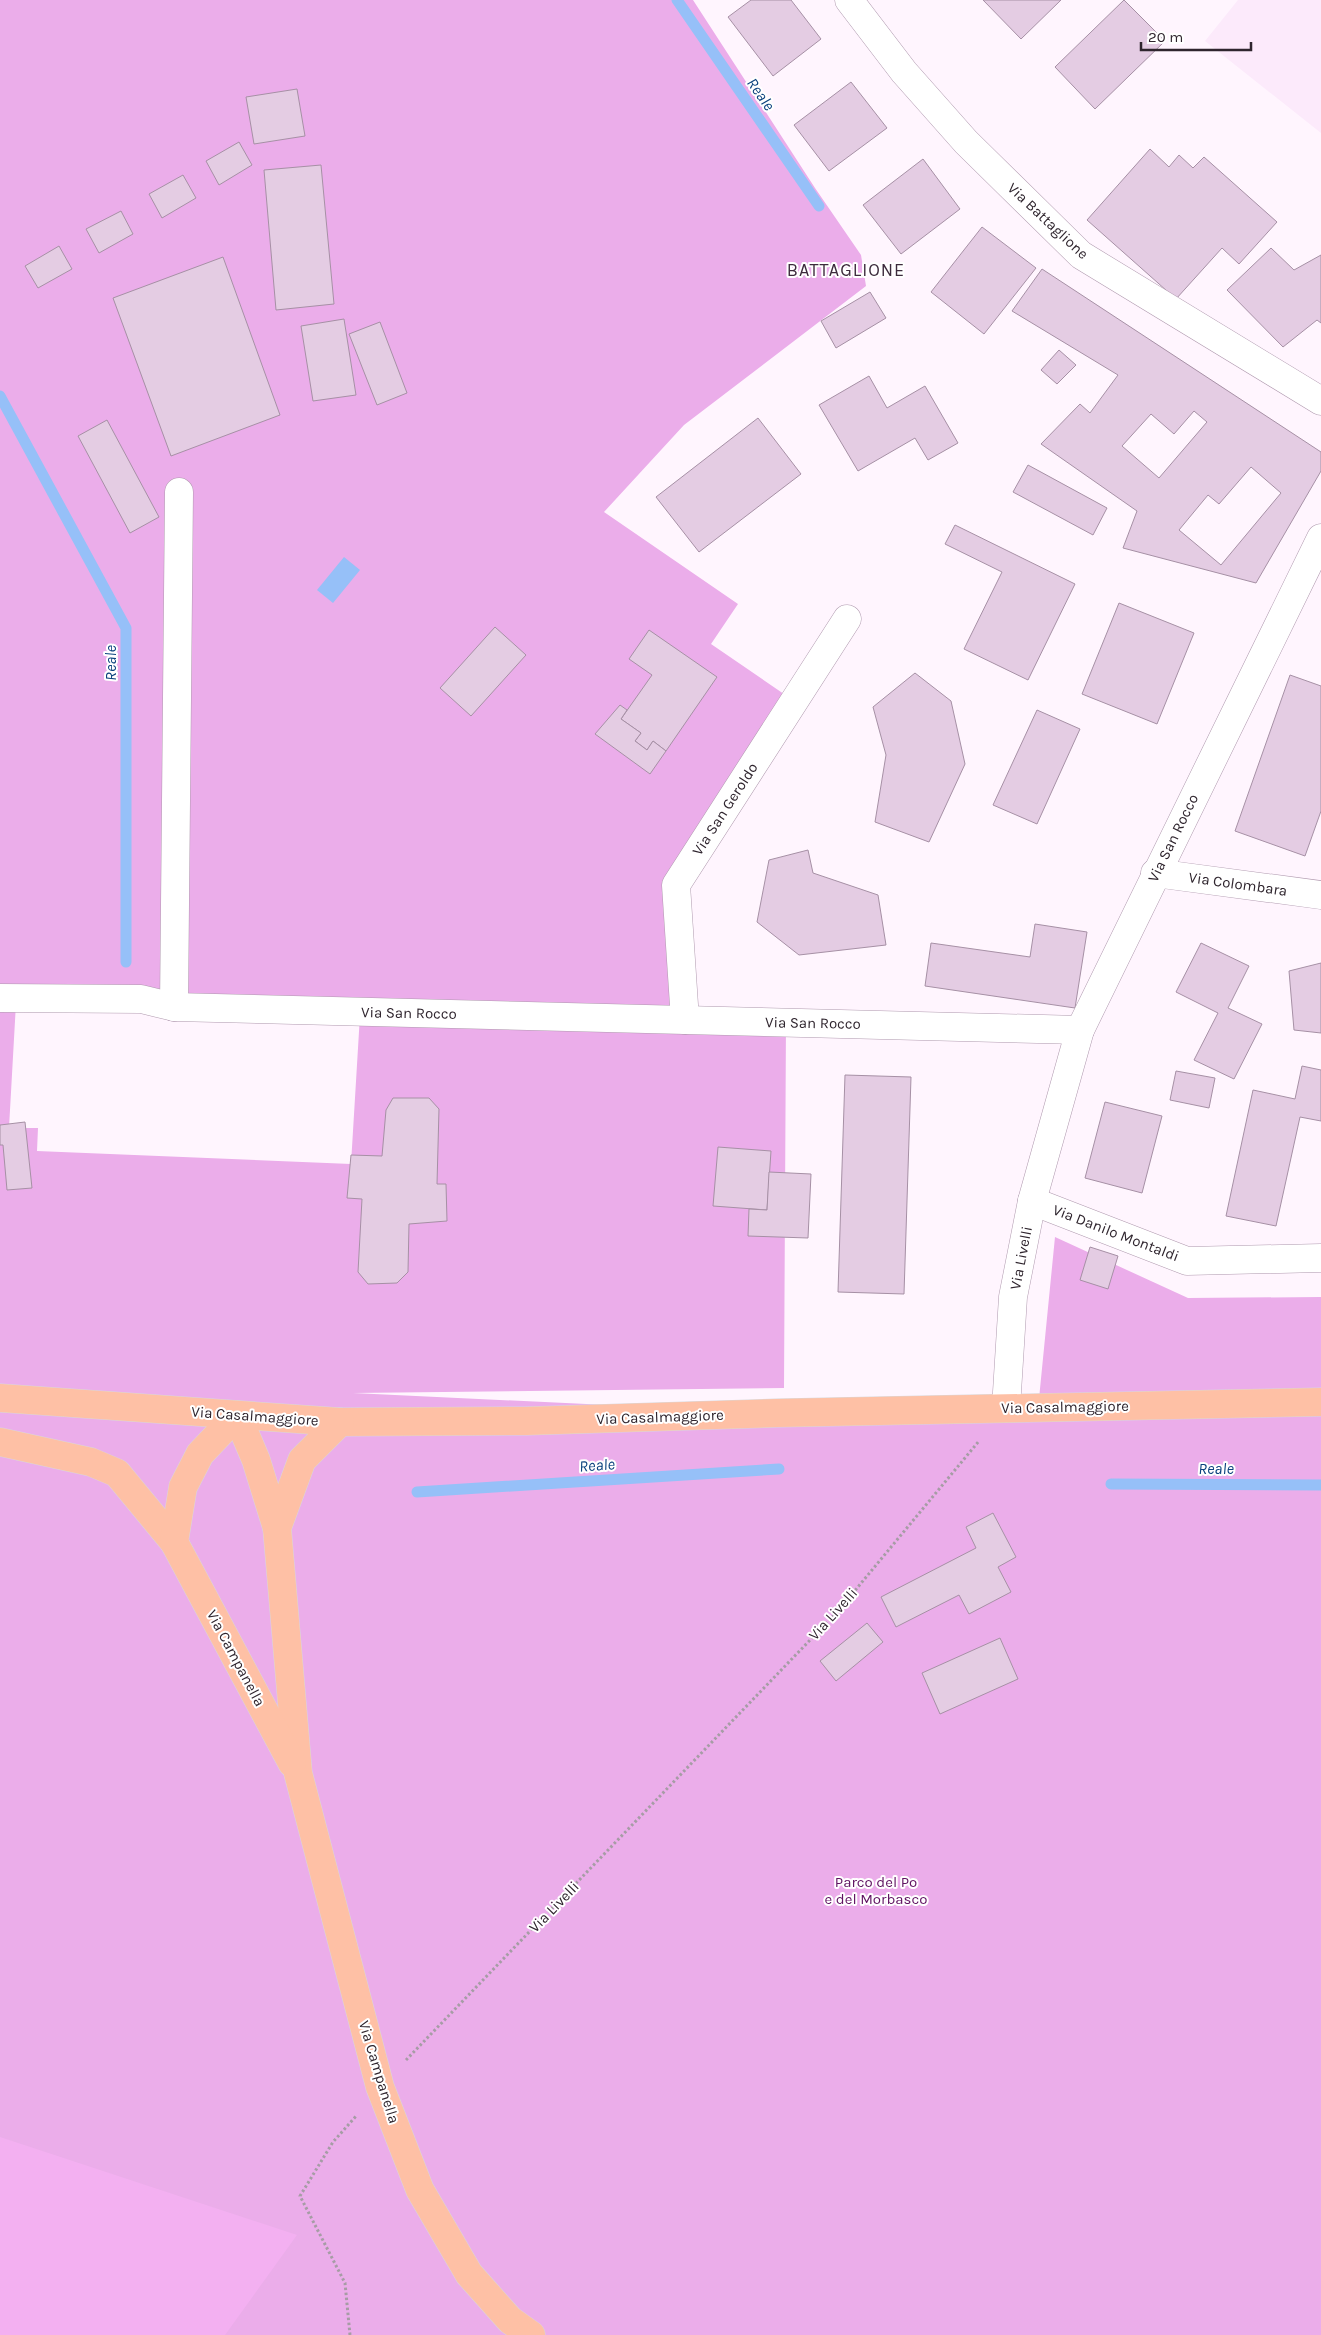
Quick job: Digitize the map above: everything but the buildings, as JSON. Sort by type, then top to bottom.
[{"type":"main road","name":"Via Casalmaggiore","points":[[0,1398],[340,1422],[526,1422],[1006,1408],[1321,1402]]},
{"type":"main road","name":"Via Campanella","points":[[237,1415],[256,1460],[277,1528],[298,1773],[380,2087],[420,2190],[469,2274],[510,2320],[531,2335]]},
{"type":"main road","points":[[174,1542],[183,1487],[200,1454],[237,1415]]},
{"type":"main road","name":"Via Campanella","points":[[277,1528],[302,1460],[340,1422]]},
{"type":"main road","name":"Via Campanella","points":[[0,1442],[91,1462],[117,1473],[174,1542],[298,1773]]},
{"type":"street","name":"Via Battaglione","points":[[849,0],[904,72],[966,142],[1081,255],[1321,401]]},
{"type":"street","points":[[174,1007],[179,492]]},
{"type":"street","name":"Via San Rocco","points":[[0,998],[141,999],[174,1007],[1080,1030],[1155,873],[1321,538]]},
{"type":"street","name":"Via San Geroldo","points":[[685,1020],[676,885],[847,619]]},
{"type":"street","name":"Via Colombara","points":[[1155,873],[1321,895]]},
{"type":"street","name":"Via Livelli","points":[[1006,1408],[1013,1297],[1032,1200],[1080,1030]]},
{"type":"street","name":"Via Danilo Montaldi","points":[[1032,1200],[1187,1261],[1321,1258]]},
{"type":"path","name":"Via Livelli","points":[[350,2335],[345,2283],[300,2196],[333,2142],[380,2087],[838,1611],[1006,1408]]},
{"type":"shaded area","points":[[1238,0],[1321,0],[1321,133],[1205,41]]},
{"type":"shaded area","points":[[0,2137],[297,2235],[225,2335],[0,2335]]},
{"type":"green space","name":"Parco del Po e del Morbasco","points":[[0,0],[693,0],[815,188],[861,255],[866,286],[684,425],[604,512],[738,604],[711,644],[800,705],[678,884],[685,1020],[786,1019],[784,1388],[353,1393],[777,1413],[1037,1419],[1055,1237],[1188,1298],[1321,1297],[1321,2335],[0,2335]],"holes":[[[16,1003],[360,1015],[351,1164],[37,1151],[38,1128],[9,1128]]]},
{"type":"water","points":[[344,557],[360,570],[333,603],[317,590]]},
{"type":"waterway","name":"Reale","points":[[677,0],[819,206]]},
{"type":"waterway","name":"Reale","points":[[0,396],[126,628],[126,962]]},
{"type":"waterway","name":"Reale","points":[[417,1492],[779,1469]]},
{"type":"waterway","name":"Reale","points":[[1111,1484],[1321,1485]]},
{"type":"district","name":"BATTAGLIONE","points":[[846,270]]}]
